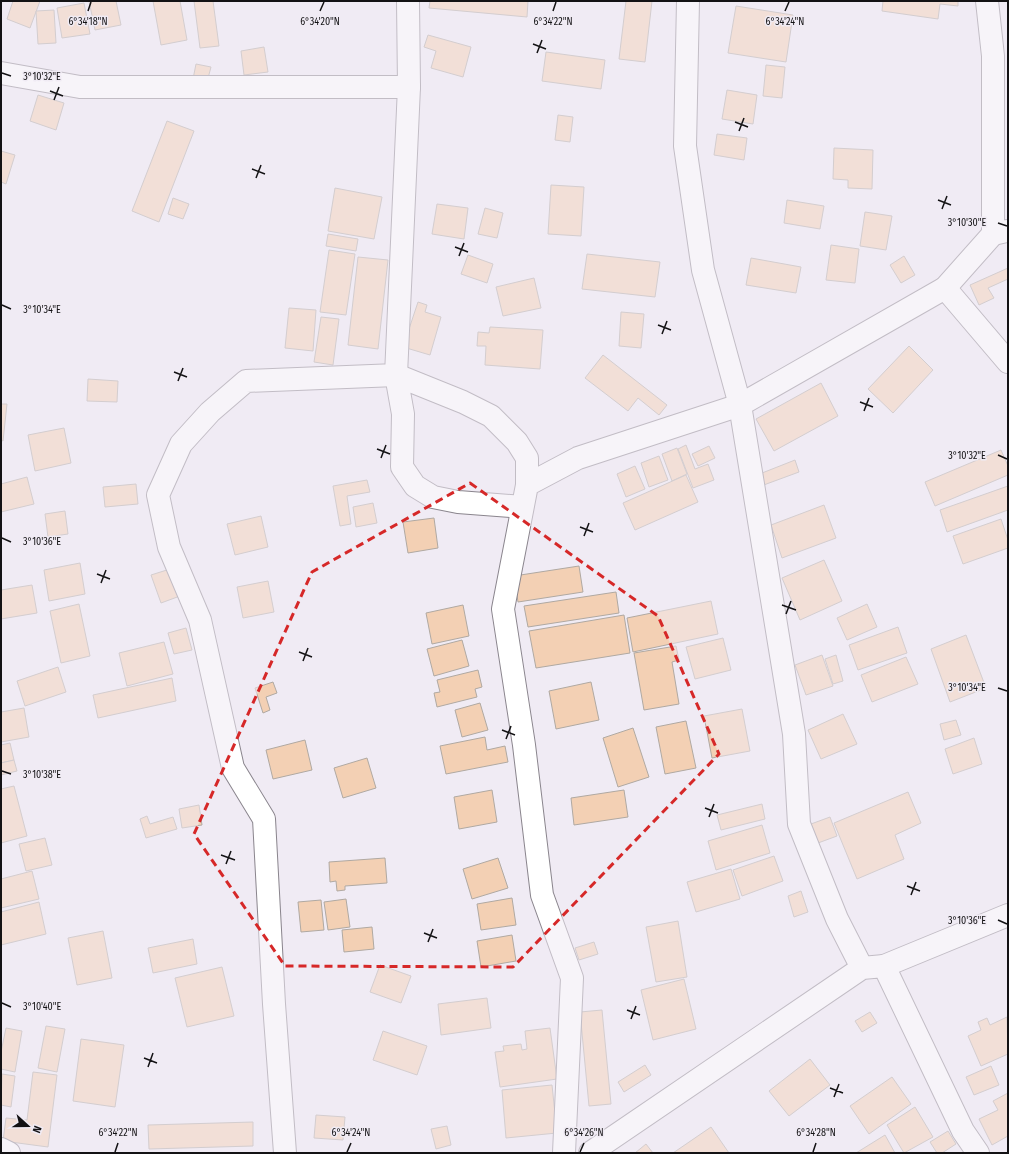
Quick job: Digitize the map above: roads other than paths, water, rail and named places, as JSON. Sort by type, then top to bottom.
[{"type":"street","points":[[408,1],[409,87],[396,374],[403,414],[402,467],[415,486],[433,497],[458,502],[522,507]]},
{"type":"street","points":[[688,1],[685,146],[703,270],[740,405],[794,734],[799,824],[837,919],[862,968]]},
{"type":"street","points":[[527,485],[578,458],[740,405],[945,288],[1001,232],[993,56],[987,1]]},
{"type":"street","points":[[1,73],[80,87],[409,87]]},
{"type":"street","points":[[945,288],[1008,362]]},
{"type":"street","points":[[285,1153],[274,1004],[264,819],[233,768],[200,620],[169,547],[158,495],[181,444],[210,412],[246,381],[396,374],[463,402],[491,416],[517,442],[527,458],[527,485],[504,609],[524,745],[542,895],[572,978],[564,1153]]},
{"type":"street","points":[[590,1153],[862,968],[884,966],[1008,915]]},
{"type":"street","points":[[884,966],[963,1131],[978,1153]]},
{"type":"street","points":[[1,1149],[9,1153]]}]
